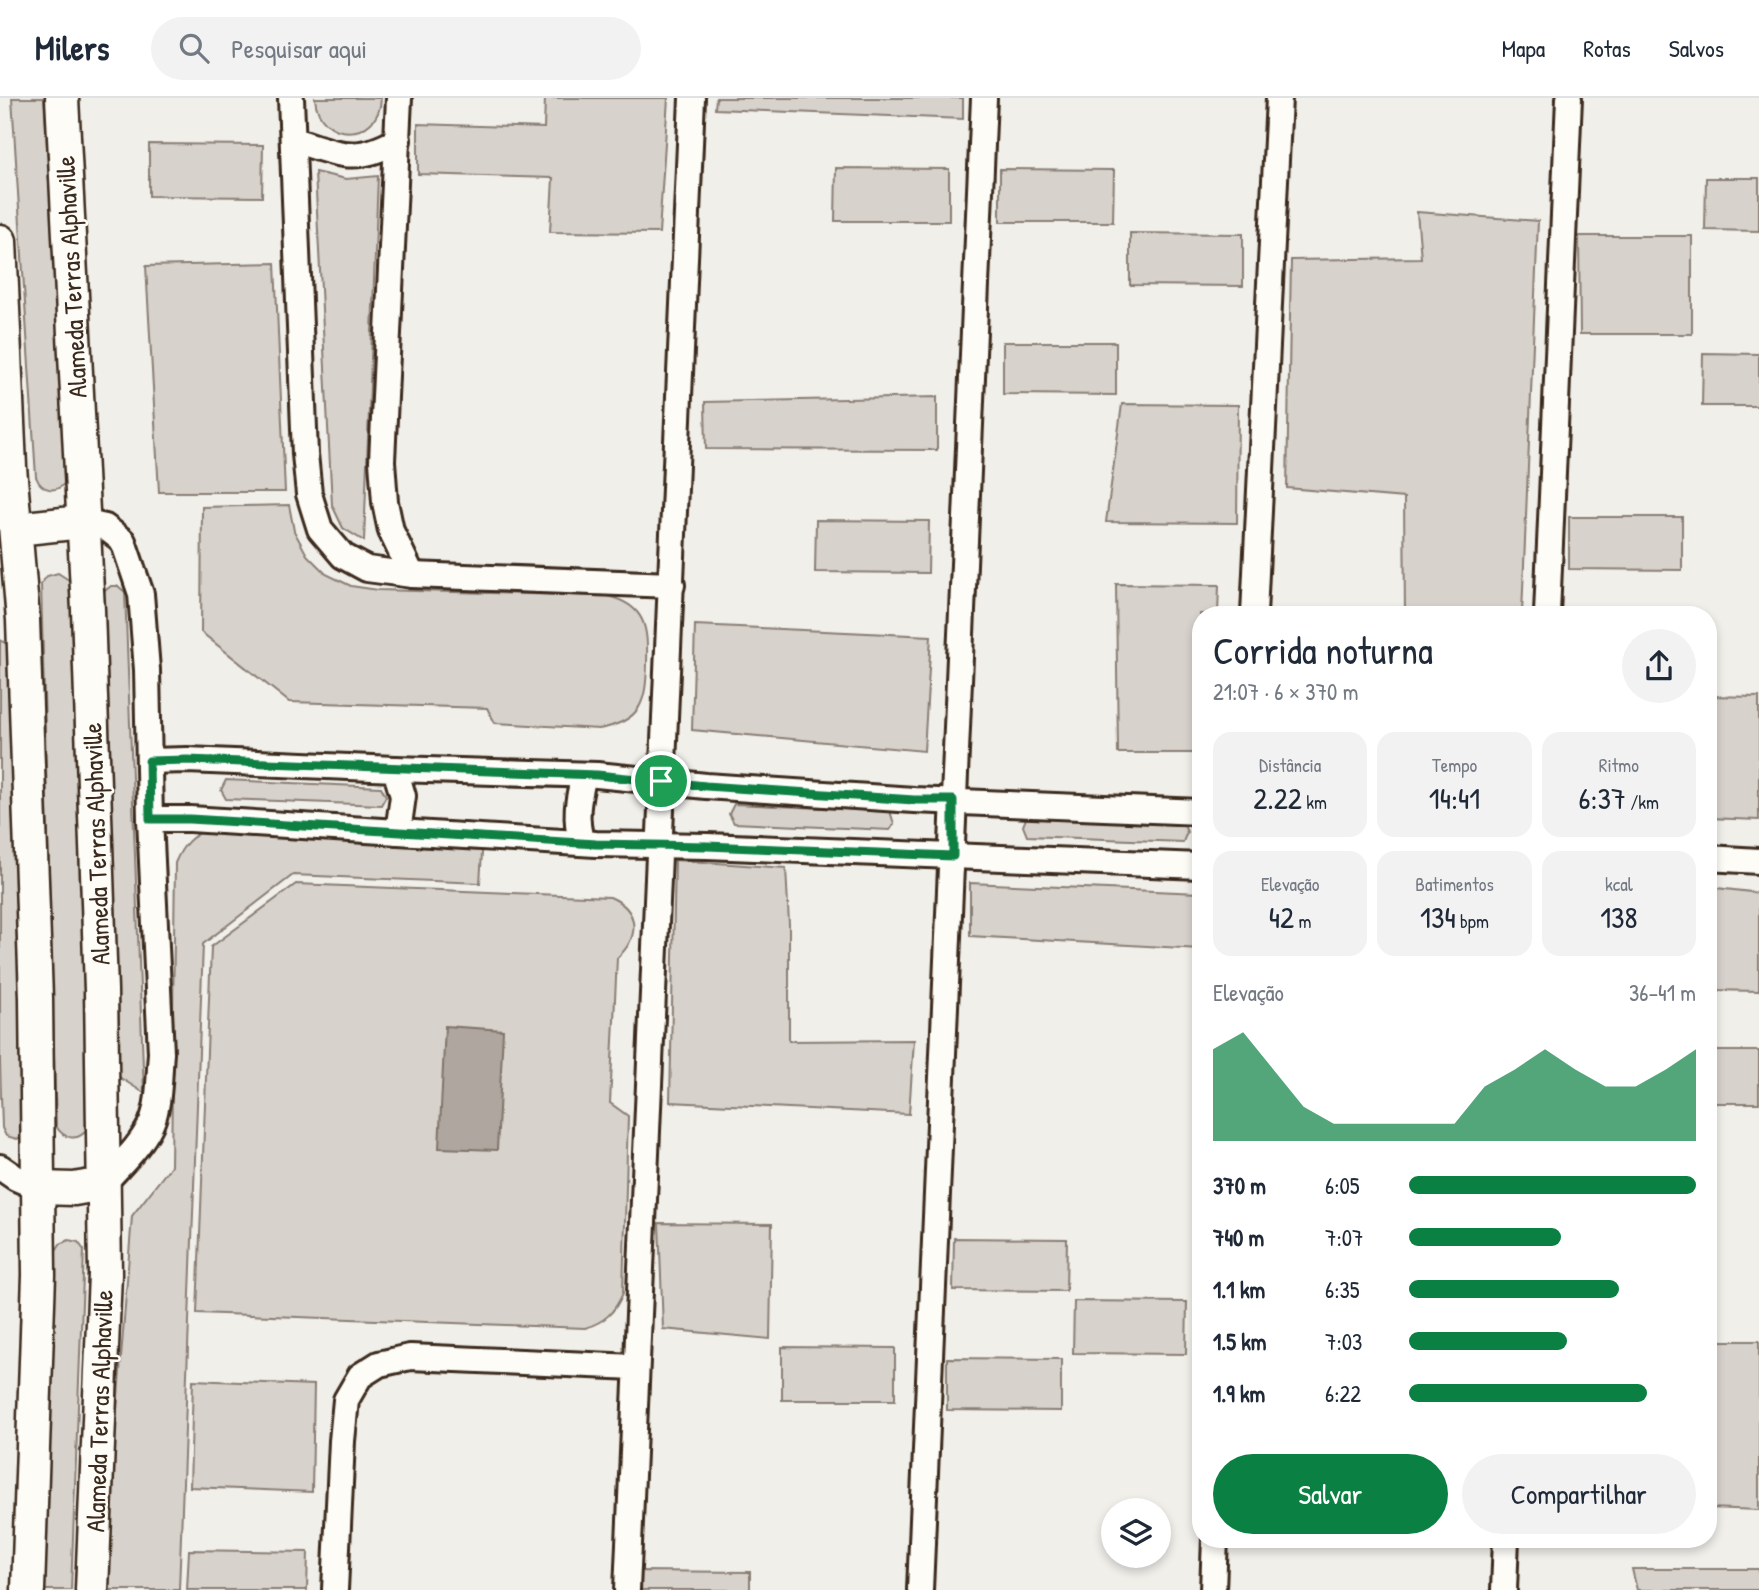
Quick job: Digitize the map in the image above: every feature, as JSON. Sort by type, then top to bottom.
[{"type":"street","name":"Alameda Terras Alphaville","points":[[62,98],[88,610],[101,990],[105,1274],[92,1590]]},
{"type":"street","points":[[291,98],[309,494],[320,529],[343,556],[367,569],[412,576],[672,585]]},
{"type":"street","points":[[400,98],[383,461],[384,502],[391,531],[412,576]]},
{"type":"street","points":[[626,1590],[692,98]]},
{"type":"street","points":[[920,1590],[984,98]]},
{"type":"street","points":[[1254,606],[1279,98]]},
{"type":"street","points":[[1547,606],[1569,98]]},
{"type":"street","points":[[293,140],[352,155],[378,151],[398,140]]},
{"type":"street","points":[[0,241],[10,467],[8,534],[24,633],[36,998],[38,1289],[28,1590]]},
{"type":"street","points":[[0,1167],[39,1188],[74,1189],[103,1184],[138,1147],[152,1122],[161,1054],[150,819],[145,630],[141,594],[134,569],[123,541],[105,527],[82,522],[8,534]]},
{"type":"street","points":[[149,761],[584,775],[914,800],[1192,812]]},
{"type":"street","points":[[395,769],[403,796],[398,832]]},
{"type":"street","points":[[582,843],[577,828],[576,810],[584,775]]},
{"type":"street","points":[[150,819],[190,819],[582,843],[1192,866]]},
{"type":"street","points":[[1717,859],[1759,861]]},
{"type":"street","points":[[335,1590],[346,1400],[360,1376],[379,1364],[410,1357],[635,1367]]},
{"type":"street","points":[[1213,1590],[1215,1548]]},
{"type":"street","points":[[1504,1590],[1506,1548]]},
{"type":"shaded area","points":[[12,98],[44,98],[67,480],[55,489],[42,486],[36,477]]},
{"type":"shaded area","points":[[315,98],[381,98],[378,113],[371,123],[360,130],[349,132],[337,130],[326,123],[319,113]]},
{"type":"shaded area","points":[[545,98],[668,98],[659,233],[550,232],[553,178],[418,174],[418,124],[544,128]]},
{"type":"shaded area","points":[[716,98],[963,98],[963,119],[715,109]]},
{"type":"shaded area","points":[[149,144],[263,145],[262,197],[149,196]]},
{"type":"shaded area","points":[[836,168],[949,169],[949,221],[835,221]]},
{"type":"shaded area","points":[[1000,169],[1114,170],[1113,222],[1000,222]]},
{"type":"shaded area","points":[[315,172],[346,179],[378,176],[364,541],[343,528],[332,505]]},
{"type":"shaded area","points":[[1706,178],[1759,178],[1759,231],[1705,230]]},
{"type":"shaded area","points":[[1417,212],[1538,221],[1522,606],[1405,606],[1404,498],[1287,488],[1291,260],[1421,258]]},
{"type":"shaded area","points":[[1130,233],[1243,234],[1243,286],[1130,285]]},
{"type":"shaded area","points":[[1579,236],[1692,236],[1692,334],[1580,334]]},
{"type":"shaded area","points":[[275,263],[285,492],[159,492],[146,266]]},
{"type":"shaded area","points":[[1003,342],[1116,342],[1116,395],[1003,394]]},
{"type":"shaded area","points":[[1703,353],[1759,354],[1759,406],[1702,406]]},
{"type":"shaded area","points":[[937,397],[937,450],[706,449],[705,402]]},
{"type":"shaded area","points":[[1122,404],[1238,405],[1237,523],[1106,522]]},
{"type":"shaded area","points":[[289,505],[294,531],[307,555],[326,574],[351,586],[378,590],[607,596],[630,605],[642,620],[647,639],[645,689],[639,708],[624,721],[599,729],[495,723],[487,708],[289,702],[201,632],[202,507]]},
{"type":"shaded area","points":[[1569,517],[1682,517],[1682,570],[1569,569]]},
{"type":"shaded area","points":[[816,520],[929,521],[928,573],[815,572]]},
{"type":"shaded area","points":[[58,573],[72,582],[88,1128],[80,1136],[72,1138],[59,1131],[56,1126],[41,584],[47,576]]},
{"type":"shaded area","points":[[1116,584],[1219,585],[1218,606],[1192,606],[1192,753],[1118,753]]},
{"type":"shaded area","points":[[111,586],[118,586],[125,592],[144,1093],[119,1077],[102,593]]},
{"type":"shaded area","points":[[695,625],[931,636],[924,751],[692,730]]},
{"type":"shaded area","points":[[0,640],[13,647],[24,1136],[17,1139],[6,1136],[2,1128]]},
{"type":"shaded area","points":[[1717,696],[1759,697],[1759,820],[1717,818]]},
{"type":"shaded area","points":[[226,780],[381,787],[386,796],[381,805],[226,799],[221,790]]},
{"type":"shaded area","points":[[734,804],[890,811],[894,824],[890,830],[734,823],[729,814]]},
{"type":"shaded area","points":[[1027,816],[1183,823],[1187,832],[1183,842],[1027,836],[1023,826]]},
{"type":"shaded area","points":[[210,828],[483,838],[480,883],[293,875],[203,944],[179,1590],[103,1590],[132,1216],[171,1166],[175,863],[188,841]]},
{"type":"shaded area","points":[[675,860],[786,868],[789,1041],[914,1040],[909,1114],[670,1102]]},
{"type":"shaded area","points":[[970,883],[1192,893],[1192,949],[970,936]]},
{"type":"shaded area","points":[[296,884],[610,897],[627,909],[633,924],[633,933],[625,950],[617,958],[610,1103],[628,1116],[623,1293],[613,1311],[604,1319],[585,1328],[197,1313],[211,947]]},
{"type":"shaded area","points":[[1717,888],[1759,893],[1759,991],[1717,990]]},
{"type":"shaded area","points":[[445,1026],[503,1030],[497,1150],[439,1148]]},
{"type":"shaded area","points":[[1717,1051],[1759,1051],[1759,1103],[1717,1103]]},
{"type":"shaded area","points":[[659,1223],[772,1224],[770,1339],[663,1329]]},
{"type":"shaded area","points":[[954,1238],[1067,1239],[1066,1291],[953,1290]]},
{"type":"shaded area","points":[[69,1240],[78,1242],[84,1250],[71,1590],[41,1590],[55,1252],[60,1244]]},
{"type":"shaded area","points":[[1074,1301],[1187,1302],[1186,1354],[1073,1353]]},
{"type":"shaded area","points":[[1717,1341],[1759,1341],[1759,1510],[1717,1508]]},
{"type":"shaded area","points":[[782,1347],[895,1348],[895,1400],[782,1400]]},
{"type":"shaded area","points":[[947,1358],[1061,1359],[1061,1411],[947,1410]]},
{"type":"shaded area","points":[[193,1380],[314,1385],[312,1492],[190,1487]]},
{"type":"shaded area","points":[[189,1550],[308,1552],[307,1590],[187,1590]]},
{"type":"shaded area","points":[[1632,1569],[1759,1569],[1759,1590],[1637,1590]]},
{"type":"shaded area","points":[[637,1571],[750,1572],[750,1590],[637,1590]]},
{"type":"route","points":[[187,760],[584,775],[661,781],[914,800],[953,800],[953,856],[596,844],[190,819],[150,819],[149,761],[187,760]]}]
